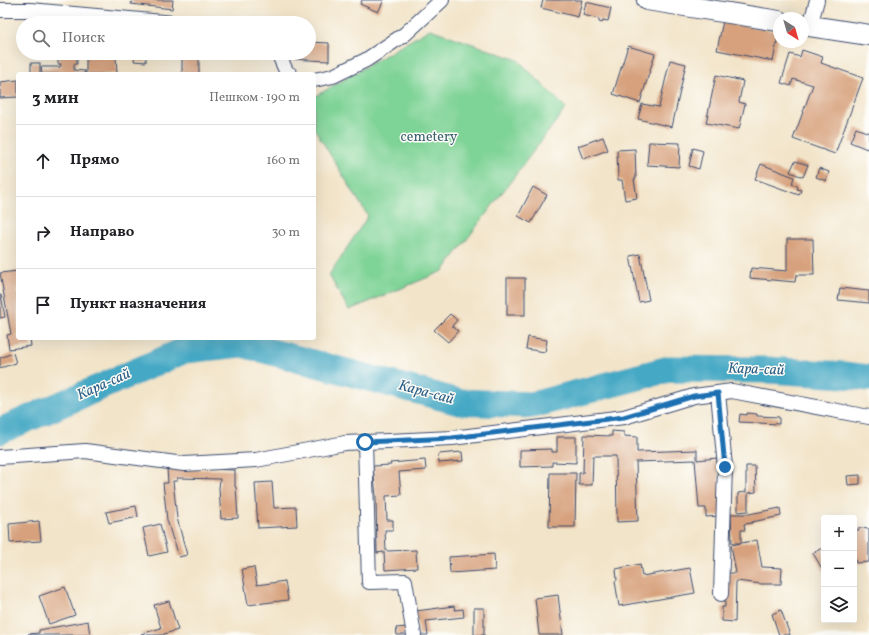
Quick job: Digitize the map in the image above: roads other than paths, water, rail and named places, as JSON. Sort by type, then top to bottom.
[{"type":"main road","points":[[648,0],[773,20]]},
{"type":"main road","points":[[809,25],[869,35]]},
{"type":"street","points":[[316,80],[333,76],[366,60],[405,34],[442,0]]},
{"type":"street","points":[[809,20],[817,0]]},
{"type":"street","points":[[0,10],[30,10],[102,16]]},
{"type":"street","points":[[281,60],[287,72]]},
{"type":"street","points":[[0,457],[85,451],[184,464],[256,460],[345,443],[452,438],[624,417],[694,396],[732,391],[869,417]]},
{"type":"street","points":[[718,393],[725,467],[721,594]]},
{"type":"street","points":[[365,442],[369,582],[405,581],[414,635]]},
{"type":"waterway","name":"Кара-сай","points":[[0,431],[185,350],[242,344],[459,402],[532,405],[669,369],[768,370],[869,378]]},
{"type":"park label","name":"cemetery","points":[[429,137]]}]
